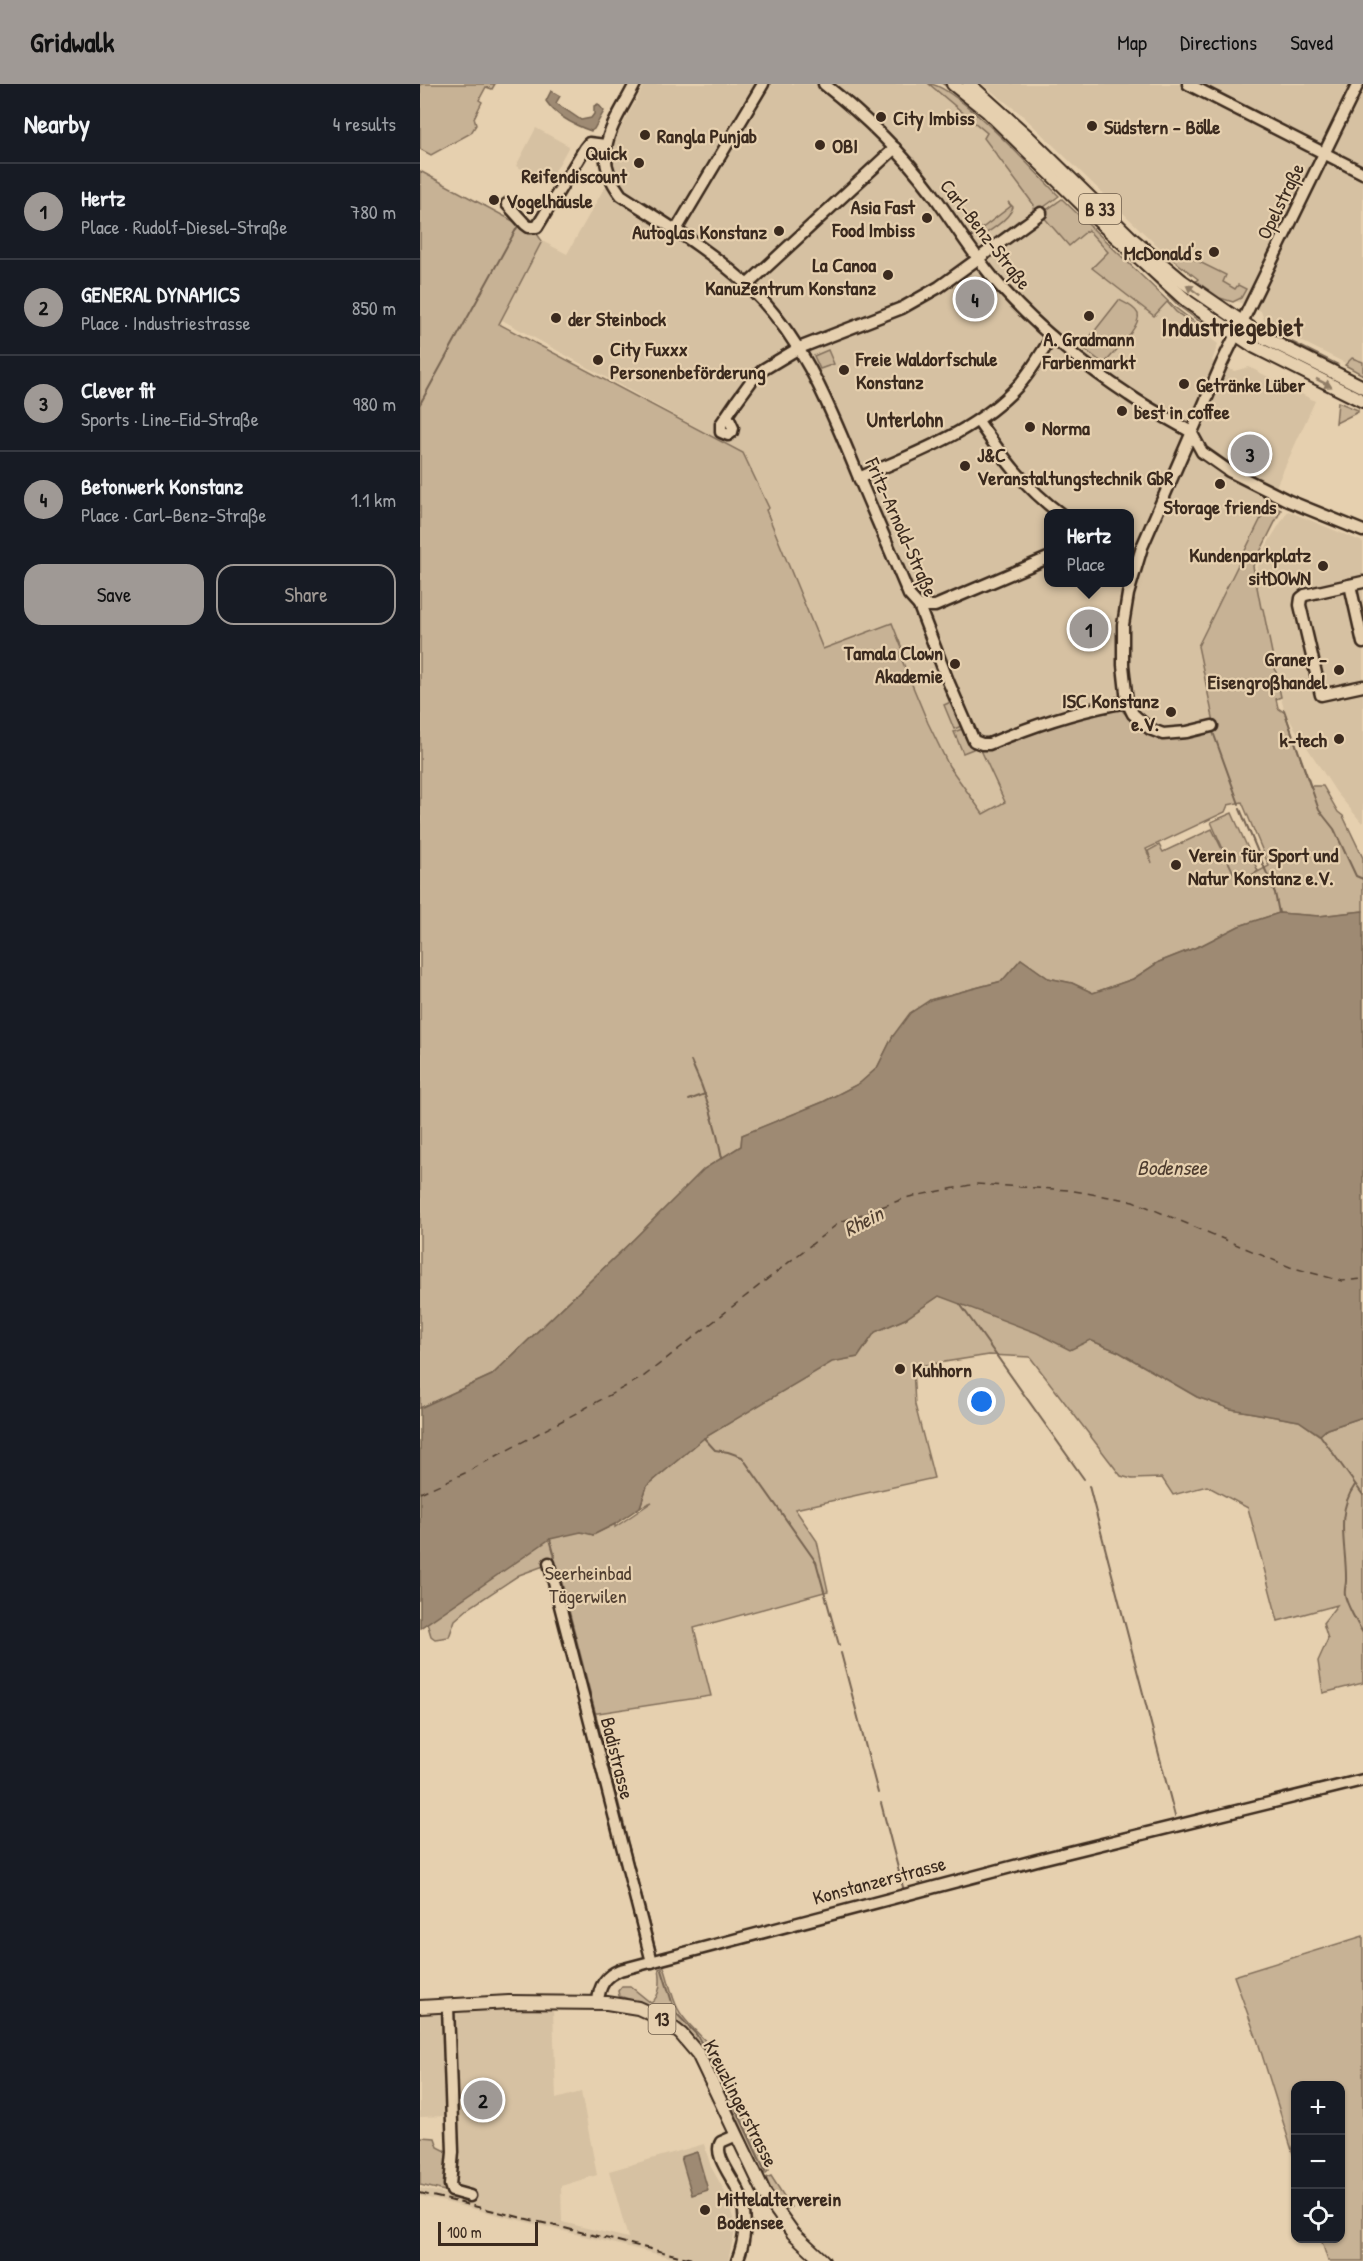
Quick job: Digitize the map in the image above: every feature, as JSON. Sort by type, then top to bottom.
[{"type":"main road","name":"B 33","points":[[953,84],[999,123],[1158,277],[1188,302],[1236,335],[1296,369],[1363,401]]},
{"type":"main road","name":"B 33","points":[[969,84],[1005,115],[1132,239],[1182,281],[1265,338],[1363,387]]},
{"type":"main road","name":"13","points":[[420,2007],[509,2002],[598,2002]]},
{"type":"main road","name":"Kreuzlingerstrasse","points":[[598,2002],[627,2005],[649,2012],[681,2034],[704,2063],[757,2178],[774,2209],[793,2233],[823,2261]]},
{"type":"street","points":[[507,204],[529,227],[537,227],[589,143],[605,145],[635,84]]},
{"type":"street","points":[[676,230],[763,84]]},
{"type":"street","name":"Carl-Benz-Straße","points":[[824,84],[879,130],[934,196],[999,285],[1052,337],[1128,395],[1191,432]]},
{"type":"street","points":[[1190,84],[1363,173]]},
{"type":"street","name":"Opelstraße","points":[[1134,574],[1142,547],[1191,432],[1241,323],[1358,84]]},
{"type":"street","name":"Fritz-Arnold-Straße","points":[[605,145],[608,173],[621,195],[708,252],[747,285],[765,302],[799,348],[820,386],[909,595],[919,606],[975,741],[989,744],[1057,717],[1090,708],[1127,702]]},
{"type":"street","points":[[747,285],[895,148]]},
{"type":"street","points":[[727,415],[755,377],[799,348],[902,308],[939,287],[1041,213]]},
{"type":"street","points":[[859,478],[932,446],[978,421],[1020,384],[1052,337]]},
{"type":"street","points":[[978,421],[1025,484],[1056,509]]},
{"type":"street","points":[[1191,432],[1202,452],[1229,471],[1281,498],[1363,531]]},
{"type":"street","points":[[1181,458],[1190,452],[1202,452]]},
{"type":"street","points":[[1134,544],[1142,547]]},
{"type":"street","points":[[919,606],[935,606],[1044,560]]},
{"type":"street","points":[[1363,582],[1305,595],[1301,598],[1300,605],[1321,694],[1363,686]]},
{"type":"street","points":[[1350,585],[1363,643]]},
{"type":"street","name":"Opelstraße","points":[[1127,702],[1123,665],[1123,625],[1130,587]]},
{"type":"street","points":[[1127,702],[1140,722],[1163,734],[1212,726]]},
{"type":"street","name":"Badistrasse","points":[[549,1563],[652,1962]]},
{"type":"street","name":"Konstanzerstrasse","points":[[598,2002],[600,1989],[607,1977],[620,1970],[1074,1850],[1363,1780]]},
{"type":"street","points":[[448,2006],[453,2152],[450,2185],[452,2191],[471,2196]]},
{"type":"street","points":[[737,2135],[721,2142],[718,2151],[720,2159],[738,2188],[744,2213],[742,2244],[737,2261]]},
{"type":"shaded area","points":[[645,84],[933,84],[1003,145],[1109,252],[1176,312],[1218,344],[1212,361],[1234,371],[1249,367],[1315,401],[1268,504],[1198,646],[1215,727],[1166,738],[1147,734],[1136,726],[1128,715],[1055,724],[982,750],[1005,802],[983,814],[949,766],[928,723],[899,652],[903,651],[892,623],[823,650],[766,509],[769,508],[743,453],[502,320],[542,241],[567,254],[602,192],[615,175],[612,144]]},
{"type":"shaded area","points":[[982,84],[1363,84],[1363,372],[1265,323],[1261,311],[1225,297],[1198,279],[1150,239],[1021,114]]},
{"type":"shaded area","points":[[536,128],[569,146],[557,168],[551,174],[548,183],[516,166]]},
{"type":"shaded area","points":[[1288,511],[1363,542],[1363,824],[1336,792],[1285,713],[1281,698],[1276,698],[1255,573],[1269,541]]},
{"type":"shaded area","points":[[553,2009],[556,2099],[581,2092],[597,2175],[561,2186],[562,2222],[628,2238],[609,2171],[704,2144],[711,2167],[724,2190],[733,2218],[735,2231],[728,2261],[685,2261],[420,2196],[420,2188],[445,2194],[451,2154],[449,2116],[420,2117],[420,2011]]},
{"type":"green space","points":[[420,84],[495,84],[492,89],[486,87],[479,100],[482,102],[474,118],[476,125],[471,133],[431,155],[420,149]]},
{"type":"green space","points":[[929,84],[957,98],[976,114],[1059,196],[982,252],[1019,220],[1032,214],[1034,205],[984,138],[987,133]]},
{"type":"green space","points":[[943,84],[947,84],[974,105],[1174,299],[1208,325],[1206,326],[1180,307],[1002,134],[973,107]]},
{"type":"green space","points":[[420,171],[535,231],[542,241],[499,324],[743,453],[769,508],[766,510],[823,649],[892,623],[903,651],[899,653],[928,723],[949,766],[983,814],[1005,802],[981,750],[1117,705],[1137,727],[1155,736],[1175,737],[1215,727],[1198,646],[1268,504],[1281,510],[1253,566],[1281,697],[1276,699],[1278,708],[1285,713],[1310,786],[1323,786],[1338,812],[1343,816],[1363,858],[1363,911],[1319,916],[1279,913],[1239,926],[1202,945],[1159,962],[1133,979],[1093,993],[1072,983],[1048,978],[1021,959],[1002,981],[930,1000],[893,1036],[877,1068],[860,1083],[823,1102],[742,1135],[741,1146],[704,1169],[492,1375],[420,1408]],"holes":[[[1242,802],[1269,866],[1250,876],[1258,871],[1232,813],[1211,822],[1235,876],[1212,829],[1163,852],[1159,845],[1148,851],[1152,863],[1146,849],[1225,812],[1228,805]]]},
{"type":"green space","points":[[1062,199],[1173,306],[1209,333],[1207,334],[1176,312],[1167,302],[1154,316],[1092,268],[1108,252],[1088,230],[1069,246],[1041,214]]},
{"type":"green space","points":[[1008,202],[1013,207],[1002,222],[983,235],[970,236],[978,230],[978,226],[981,229],[1011,206]]},
{"type":"green space","points":[[1171,248],[1226,275],[1223,282],[1235,289],[1238,285],[1246,289],[1241,298],[1233,302],[1220,298],[1196,281],[1198,279],[1167,255]]},
{"type":"green space","points":[[1119,300],[1135,309],[1138,319],[1131,332],[1104,364],[1082,347]]},
{"type":"green space","points":[[1267,331],[1270,331],[1337,364],[1333,365]]},
{"type":"green space","points":[[828,350],[834,364],[820,369],[814,356]]},
{"type":"green space","points":[[1352,358],[1363,362],[1363,375],[1345,365]]},
{"type":"green space","points":[[1338,402],[1358,410],[1358,412],[1336,423]]},
{"type":"green space","points":[[953,701],[964,725],[954,729],[944,705]]},
{"type":"green space","points":[[965,728],[973,749],[963,753],[954,732]]},
{"type":"green space","name":"Seerheinbad Tägerwilen","points":[[939,1296],[1090,1340],[1119,1352],[1197,1397],[1231,1409],[1299,1421],[1319,1435],[1327,1429],[1363,1417],[1363,1683],[1323,1693],[1318,1661],[1328,1639],[1323,1623],[1337,1605],[1278,1621],[1248,1508],[1207,1486],[1173,1495],[1162,1478],[1132,1479],[1121,1476],[1030,1357],[989,1355],[913,1367],[915,1405],[934,1478],[795,1509],[817,1541],[828,1591],[694,1628],[711,1696],[588,1713],[549,1564],[519,1575],[469,1608],[455,1620],[449,1637],[435,1639],[431,1636],[420,1599],[578,1522],[593,1535],[615,1524],[615,1527],[652,1502],[640,1507],[647,1486],[704,1438],[832,1361],[858,1357],[875,1332],[905,1319]]},
{"type":"green space","points":[[1363,1936],[1363,2261],[1328,2261],[1322,2243],[1345,2243],[1345,2081],[1291,2081],[1291,2147],[1258,2042],[1234,1976]]},
{"type":"green space","points":[[664,1967],[678,2009],[718,2057],[769,2170],[765,2174],[760,2171],[714,2070],[691,2034],[664,2013],[619,1996],[618,1991],[622,1986],[630,1986],[651,2003],[658,1992],[659,1969]]},
{"type":"green space","points":[[420,2137],[435,2138],[438,2147],[450,2153],[445,2191],[420,2185]]},
{"type":"green space","points":[[771,2176],[791,2207],[786,2210],[772,2192],[766,2178]]},
{"type":"water","points":[[551,91],[560,96],[556,103],[581,120],[591,118],[594,114],[594,106],[598,104],[604,111],[594,129],[591,131],[578,126],[555,111],[546,101]]},
{"type":"water","name":"Bodensee","points":[[1363,911],[1363,1417],[1327,1429],[1320,1435],[1299,1421],[1231,1409],[1197,1397],[1119,1352],[1090,1340],[1070,1350],[1037,1333],[939,1296],[905,1319],[875,1332],[858,1357],[832,1362],[704,1438],[647,1486],[640,1507],[615,1524],[593,1535],[581,1532],[550,1539],[420,1628],[420,1408],[492,1375],[704,1169],[741,1146],[742,1135],[823,1102],[860,1083],[877,1068],[893,1036],[910,1013],[930,1000],[1002,981],[1021,959],[1048,978],[1072,983],[1093,993],[1133,979],[1159,962],[1202,945],[1239,926],[1279,913],[1319,916]]},
{"type":"water","points":[[697,2152],[708,2190],[692,2195],[681,2157]]},
{"type":"waterway","points":[[420,404],[519,224]]},
{"type":"waterway","points":[[1284,710],[1319,810],[1334,829],[1356,876],[1363,879]]},
{"type":"waterway","points":[[1213,732],[1239,804]]},
{"type":"waterway","points":[[1240,809],[1275,893],[1279,913]]},
{"type":"waterway","points":[[691,1061],[710,1109],[722,1159]]},
{"type":"waterway","points":[[689,1100],[705,1094]]},
{"type":"waterway","points":[[960,1304],[1084,1479]]},
{"type":"waterway","points":[[1320,1435],[1363,1495]]},
{"type":"waterway","points":[[704,1438],[715,1450],[742,1457],[816,1562],[839,1645]]},
{"type":"waterway","points":[[1355,1485],[1349,1496],[1343,1520],[1345,1593],[1363,1633]]},
{"type":"waterway","points":[[1089,1486],[1175,1816]]},
{"type":"waterway","points":[[550,1539],[555,1557]]},
{"type":"waterway","points":[[557,1565],[625,1829]]},
{"type":"waterway","points":[[841,1653],[878,1793]]},
{"type":"waterway","points":[[881,1803],[904,1891]]},
{"type":"waterway","points":[[628,1844],[656,1951]]},
{"type":"waterway","points":[[662,1970],[675,2012],[696,2034],[719,2072],[765,2171]]},
{"type":"ferry route","points":[[420,1493],[465,1473],[643,1377],[840,1222],[909,1197],[976,1184],[1068,1190],[1133,1201],[1290,1267],[1342,1281],[1363,1279]]},
{"type":"railway","points":[[420,2193],[700,2261]]},
{"type":"place","name":"City Imbiss","points":[[881,117]]},
{"type":"place","name":"Südstern - Bölle","points":[[1092,126]]},
{"type":"place","name":"Rangla Punjab","points":[[645,135]]},
{"type":"place","name":"OBI","points":[[820,145]]},
{"type":"place","name":"Quick Reifendiscount","points":[[639,163]]},
{"type":"place","name":"Vogelhäusle","points":[[494,200]]},
{"type":"place","name":"Asia Fast Food Imbiss","points":[[927,218]]},
{"type":"place","name":"Autoglas Konstanz","points":[[779,231]]},
{"type":"place","name":"McDonald's","points":[[1214,252]]},
{"type":"place","name":"La Canoa KanuZentrum Konstanz","points":[[888,275]]},
{"type":"place","name":"Betonwerk Konstanz","points":[[975,299]]},
{"type":"place","name":"A. Gradmann Farbenmarkt","points":[[1089,316]]},
{"type":"place","name":"der Steinbock","points":[[556,318]]},
{"type":"place","name":"City Fuxxx Personenbeförderung","points":[[598,360]]},
{"type":"place","name":"Freie Waldorfschule Konstanz","points":[[844,370]]},
{"type":"place","name":"Getränke Lüber","points":[[1184,384]]},
{"type":"place","name":"best in coffee","points":[[1122,411]]},
{"type":"place","name":"Norma","points":[[1030,427]]},
{"type":"place","name":"Clever fit","points":[[1250,454]]},
{"type":"place","name":"J&C Veranstaltungstechnik GbR","points":[[965,466]]},
{"type":"place","name":"Storage friends","points":[[1220,484]]},
{"type":"place","name":"Kundenparkplatz sitDOWN","points":[[1323,566]]},
{"type":"place","name":"Hertz","points":[[1089,629]]},
{"type":"place","name":"Tamala Clown Akademie","points":[[955,664]]},
{"type":"place","name":"Graner - Eisengroßhandel","points":[[1339,670]]},
{"type":"place","name":"ISC Konstanz e.V.","points":[[1171,712]]},
{"type":"place","name":"k-tech","points":[[1339,739]]},
{"type":"place","name":"Verein für Sport und Natur Konstanz e.V.","points":[[1176,865]]},
{"type":"place","name":"Kuhhorn","points":[[900,1369]]},
{"type":"place","name":"GENERAL DYNAMICS","points":[[483,2100]]},
{"type":"place","name":"Mittelalterverein Bodensee","points":[[705,2210]]},
{"type":"district","name":"Industriegebiet","points":[[1232,326]]},
{"type":"district","name":"Unterlohn","points":[[905,419]]},
{"type":"water label","name":"Rhein","points":[[863,1221]]}]
